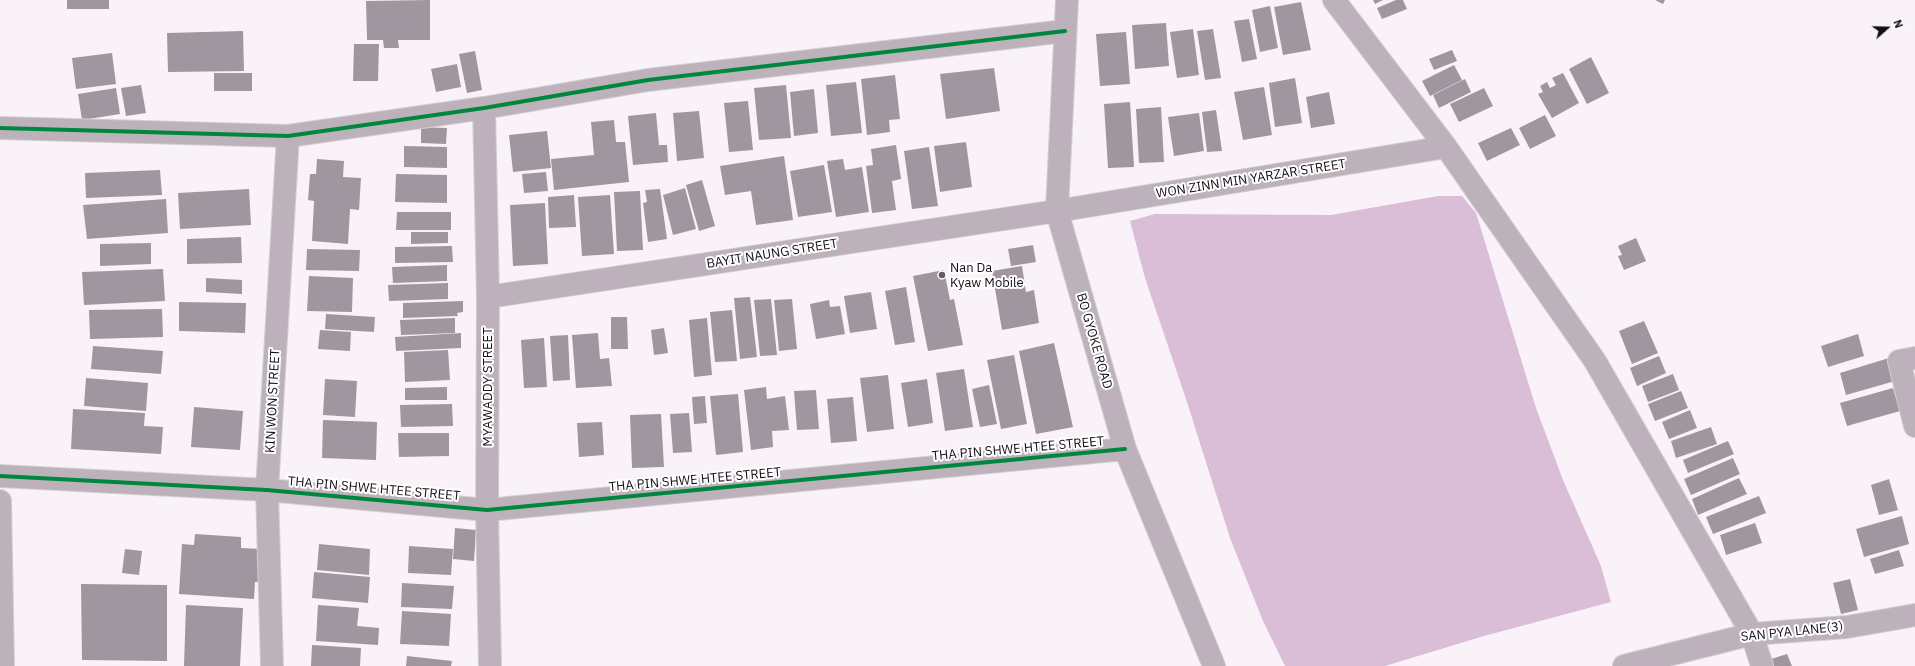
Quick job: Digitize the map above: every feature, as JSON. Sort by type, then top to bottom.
[{"type":"street","name":"BO GYOKE ROAD","points":[[1067,0],[1057,211],[1125,449],[1214,666]]},
{"type":"street","points":[[1334,0],[1446,147],[1595,361],[1752,634],[1762,666]]},
{"type":"street","points":[[0,128],[288,136],[484,108],[648,80],[1065,31]]},
{"type":"street","name":"MYAWADDY STREET","points":[[484,108],[488,297],[487,510],[490,666]]},
{"type":"street","name":"KIN WON STREET","points":[[272,666],[267,490],[288,136]]},
{"type":"street","name":"WON ZINN MIN YARZAR STREET","points":[[1057,211],[1446,147]]},
{"type":"street","name":"BAYIT NAUNG STREET","points":[[488,297],[1057,211]]},
{"type":"street","points":[[1915,358],[1900,361],[1915,426]]},
{"type":"street","name":"THA PIN SHWE HTEE STREET","points":[[0,476],[267,490],[487,510],[1125,449]]},
{"type":"street","points":[[0,501],[3,666]]},
{"type":"street","name":"SAN PYA LANE(3)","points":[[1624,666],[1752,634],[1847,627],[1915,615]]},
{"type":"shaded area","points":[[1438,196],[1462,196],[1476,213],[1536,408],[1563,480],[1601,566],[1611,602],[1484,636],[1385,666],[1285,666],[1263,621],[1230,538],[1186,399],[1145,278],[1130,221],[1155,214],[1331,215]]},
{"type":"building","points":[[67,0],[109,0],[109,9],[67,9]]},
{"type":"building","points":[[430,0],[430,40],[398,40],[399,48],[384,48],[383,40],[367,40],[366,1]]},
{"type":"building","points":[[1373,0],[1383,0],[1375,4]]},
{"type":"building","points":[[1396,0],[1403,0],[1407,9],[1382,19],[1377,8]]},
{"type":"building","points":[[1655,0],[1665,0],[1663,4]]},
{"type":"building","points":[[1301,2],[1311,50],[1283,55],[1274,7]]},
{"type":"building","points":[[1270,6],[1278,48],[1260,52],[1252,10]]},
{"type":"building","points":[[1249,19],[1257,59],[1242,62],[1234,21]]},
{"type":"building","points":[[1166,23],[1169,66],[1135,69],[1132,25]]},
{"type":"building","points":[[1193,29],[1199,75],[1177,78],[1170,32]]},
{"type":"building","points":[[1213,29],[1221,78],[1205,80],[1197,31]]},
{"type":"building","points":[[243,31],[244,71],[168,72],[167,33]]},
{"type":"building","points":[[1126,32],[1130,84],[1100,86],[1096,34]]},
{"type":"building","points":[[354,44],[379,44],[378,81],[353,81]]},
{"type":"building","points":[[1452,50],[1457,61],[1434,70],[1429,59]]},
{"type":"building","points":[[475,51],[482,90],[467,93],[459,54]]},
{"type":"building","points":[[112,53],[116,84],[76,89],[72,58]]},
{"type":"building","points":[[1591,57],[1609,93],[1587,104],[1569,69]]},
{"type":"building","points":[[457,64],[461,87],[436,92],[431,69]]},
{"type":"building","points":[[1454,65],[1462,80],[1430,96],[1422,81]]},
{"type":"building","points":[[994,68],[1000,111],[946,119],[940,74]]},
{"type":"building","points":[[214,73],[252,73],[252,91],[214,91]]},
{"type":"building","points":[[1563,73],[1579,103],[1552,118],[1538,94],[1543,92],[1540,86],[1547,82],[1550,88],[1556,85],[1552,78]]},
{"type":"building","points":[[895,75],[900,119],[889,120],[890,132],[867,135],[861,79]]},
{"type":"building","points":[[1295,78],[1302,123],[1275,127],[1269,83]]},
{"type":"building","points":[[1465,79],[1471,92],[1439,108],[1433,95]]},
{"type":"building","points":[[856,82],[862,133],[831,136],[826,85]]},
{"type":"building","points":[[141,85],[146,113],[126,116],[121,88]]},
{"type":"building","points":[[786,85],[791,138],[759,140],[754,88]]},
{"type":"building","points":[[1264,87],[1272,135],[1243,140],[1234,92]]},
{"type":"building","points":[[116,88],[120,114],[82,120],[78,94]]},
{"type":"building","points":[[1484,88],[1493,106],[1459,122],[1450,104]]},
{"type":"building","points":[[814,89],[818,133],[794,136],[790,92]]},
{"type":"building","points":[[1329,92],[1335,124],[1311,128],[1306,97]]},
{"type":"building","points":[[748,101],[753,150],[729,152],[724,103]]},
{"type":"building","points":[[1130,102],[1134,167],[1108,168],[1104,104]]},
{"type":"building","points":[[1161,107],[1164,162],[1139,163],[1136,109]]},
{"type":"building","points":[[1216,110],[1222,151],[1207,152],[1202,112]]},
{"type":"building","points":[[699,111],[704,158],[677,161],[673,113]]},
{"type":"building","points":[[656,113],[659,145],[667,145],[668,162],[633,165],[628,116]]},
{"type":"building","points":[[1199,113],[1204,151],[1174,156],[1168,117]]},
{"type":"building","points":[[1545,115],[1556,136],[1530,149],[1519,128]]},
{"type":"building","points":[[614,120],[616,142],[625,142],[629,182],[554,190],[551,159],[594,155],[591,122]]},
{"type":"building","points":[[421,127],[447,128],[446,144],[421,143]]},
{"type":"building","points":[[1511,128],[1520,145],[1487,161],[1478,143]]},
{"type":"building","points":[[547,131],[551,168],[513,172],[509,135]]},
{"type":"building","points":[[966,142],[972,187],[940,192],[934,146]]},
{"type":"building","points":[[896,145],[901,179],[892,181],[896,210],[872,213],[866,166],[873,165],[871,149]]},
{"type":"building","points":[[404,146],[447,147],[447,168],[404,167]]},
{"type":"building","points":[[929,147],[938,206],[912,209],[904,151]]},
{"type":"building","points":[[784,156],[793,220],[756,225],[751,191],[725,195],[720,166]]},
{"type":"building","points":[[317,159],[344,161],[343,177],[361,178],[359,210],[350,209],[348,244],[312,241],[314,201],[308,200],[310,174],[316,174]]},
{"type":"building","points":[[843,159],[845,170],[862,167],[869,212],[836,217],[827,161]]},
{"type":"building","points":[[824,165],[832,212],[798,217],[790,171]]},
{"type":"building","points":[[160,170],[162,195],[86,198],[85,173]]},
{"type":"building","points":[[546,172],[548,191],[524,193],[522,174]]},
{"type":"building","points":[[396,174],[447,175],[447,203],[395,202]]},
{"type":"building","points":[[702,180],[715,226],[699,231],[686,185]]},
{"type":"building","points":[[685,188],[696,229],[673,235],[663,195]]},
{"type":"building","points":[[249,189],[251,225],[180,229],[178,193]]},
{"type":"building","points":[[660,189],[667,239],[648,242],[643,203],[647,202],[645,190]]},
{"type":"building","points":[[640,191],[643,250],[617,251],[614,192]]},
{"type":"building","points":[[574,195],[576,227],[549,228],[548,197]]},
{"type":"building","points":[[610,195],[614,254],[582,256],[578,197]]},
{"type":"building","points":[[166,199],[168,233],[87,239],[83,205]]},
{"type":"building","points":[[545,203],[548,264],[513,266],[510,205]]},
{"type":"building","points":[[397,212],[451,212],[451,230],[396,230]]},
{"type":"building","points":[[411,232],[448,232],[448,243],[411,244]]},
{"type":"building","points":[[241,237],[242,263],[187,264],[187,239]]},
{"type":"building","points":[[1636,238],[1646,261],[1624,270],[1618,256],[1622,255],[1618,246]]},
{"type":"building","points":[[151,243],[151,264],[100,266],[100,244]]},
{"type":"building","points":[[1033,245],[1036,262],[1011,266],[1008,249]]},
{"type":"building","points":[[452,246],[453,262],[395,263],[395,247]]},
{"type":"building","points":[[307,249],[360,250],[359,271],[306,270]]},
{"type":"building","points":[[447,265],[447,281],[393,283],[392,267]]},
{"type":"building","points":[[1022,266],[1026,292],[1034,290],[1039,323],[1002,330],[992,271]]},
{"type":"building","points":[[163,269],[165,301],[84,305],[82,272]]},
{"type":"building","points":[[944,270],[950,300],[954,299],[963,345],[928,351],[913,276]]},
{"type":"building","points":[[309,276],[353,278],[352,312],[307,311]]},
{"type":"building","points":[[206,278],[242,280],[242,294],[206,292]]},
{"type":"building","points":[[448,283],[448,299],[389,301],[388,285]]},
{"type":"building","points":[[906,287],[915,342],[895,345],[885,291]]},
{"type":"building","points":[[871,292],[877,329],[850,333],[844,296]]},
{"type":"building","points":[[750,297],[757,357],[740,359],[734,298]]},
{"type":"building","points":[[771,299],[777,355],[760,356],[754,300]]},
{"type":"building","points":[[792,299],[797,349],[779,351],[774,300]]},
{"type":"building","points":[[829,300],[830,307],[840,306],[845,334],[816,339],[810,304]]},
{"type":"building","points":[[463,301],[463,312],[457,313],[458,316],[403,318],[403,303]]},
{"type":"building","points":[[179,302],[246,303],[245,333],[179,331]]},
{"type":"building","points":[[162,309],[163,337],[90,339],[89,310]]},
{"type":"building","points":[[732,310],[737,361],[715,362],[710,312]]},
{"type":"building","points":[[326,314],[375,317],[374,332],[325,329]]},
{"type":"building","points":[[611,317],[627,317],[628,349],[611,349]]},
{"type":"building","points":[[455,318],[455,333],[401,335],[400,320]]},
{"type":"building","points":[[707,318],[712,375],[694,377],[689,320]]},
{"type":"building","points":[[1644,321],[1658,353],[1632,364],[1619,331]]},
{"type":"building","points":[[664,328],[668,353],[654,355],[651,330]]},
{"type":"building","points":[[320,330],[351,332],[350,351],[318,349]]},
{"type":"building","points":[[461,333],[461,348],[396,351],[395,337]]},
{"type":"building","points":[[598,333],[600,359],[609,358],[612,386],[576,388],[572,335]]},
{"type":"building","points":[[1858,334],[1864,356],[1828,367],[1821,346]]},
{"type":"building","points":[[568,335],[570,380],[553,381],[550,336]]},
{"type":"building","points":[[544,338],[547,387],[524,388],[521,340]]},
{"type":"building","points":[[1054,343],[1073,427],[1036,434],[1019,351]]},
{"type":"building","points":[[93,346],[163,351],[161,374],[91,369]]},
{"type":"building","points":[[448,350],[450,380],[405,382],[404,352]]},
{"type":"building","points":[[1014,355],[1027,424],[1001,429],[987,360]]},
{"type":"building","points":[[1659,356],[1666,373],[1637,386],[1630,368]]},
{"type":"building","points":[[1889,358],[1895,381],[1846,395],[1840,373]]},
{"type":"building","points":[[964,369],[973,427],[945,431],[936,373]]},
{"type":"building","points":[[1673,374],[1679,390],[1648,402],[1642,386]]},
{"type":"building","points":[[888,375],[894,429],[867,432],[860,378]]},
{"type":"building","points":[[86,378],[148,383],[146,411],[84,406]]},
{"type":"building","points":[[325,379],[357,381],[355,417],[323,415]]},
{"type":"building","points":[[927,379],[933,423],[908,427],[901,383]]},
{"type":"building","points":[[989,385],[997,424],[980,427],[972,389]]},
{"type":"building","points":[[447,387],[447,400],[405,400],[405,388]]},
{"type":"building","points":[[766,387],[767,399],[785,396],[789,430],[772,431],[773,447],[751,450],[744,390]]},
{"type":"building","points":[[1893,388],[1900,411],[1847,426],[1840,403]]},
{"type":"building","points":[[816,390],[819,429],[797,430],[794,391]]},
{"type":"building","points":[[1681,391],[1688,408],[1655,421],[1648,404]]},
{"type":"building","points":[[738,394],[743,452],[716,455],[710,396]]},
{"type":"building","points":[[705,396],[707,423],[694,424],[692,397]]},
{"type":"building","points":[[853,397],[857,441],[831,443],[827,399]]},
{"type":"building","points":[[452,404],[453,426],[401,427],[400,405]]},
{"type":"building","points":[[194,407],[243,411],[240,450],[191,447]]},
{"type":"building","points":[[73,409],[145,413],[144,426],[163,427],[161,454],[71,449]]},
{"type":"building","points":[[1690,410],[1697,428],[1669,439],[1662,422]]},
{"type":"building","points":[[689,413],[692,452],[673,453],[670,414]]},
{"type":"building","points":[[661,414],[664,467],[632,468],[630,415]]},
{"type":"building","points":[[323,420],[377,422],[376,460],[322,458]]},
{"type":"building","points":[[602,422],[604,455],[579,457],[577,423]]},
{"type":"building","points":[[1711,427],[1717,444],[1676,458],[1671,441]]},
{"type":"building","points":[[398,433],[449,433],[449,456],[399,457]]},
{"type":"building","points":[[1728,441],[1734,454],[1688,473],[1683,460]]},
{"type":"building","points":[[1733,458],[1740,474],[1691,495],[1684,479]]},
{"type":"building","points":[[1739,478],[1747,494],[1698,515],[1692,499]]},
{"type":"building","points":[[1889,479],[1898,510],[1879,515],[1871,485]]},
{"type":"building","points":[[1759,496],[1766,513],[1713,534],[1706,517]]},
{"type":"building","points":[[1902,516],[1909,544],[1864,557],[1856,529]]},
{"type":"building","points":[[1755,523],[1762,543],[1726,555],[1720,535]]},
{"type":"building","points":[[455,528],[476,530],[474,561],[453,559]]},
{"type":"building","points":[[195,534],[241,537],[241,548],[263,549],[261,582],[255,582],[254,599],[179,594],[182,544],[194,545]]},
{"type":"building","points":[[319,544],[370,549],[369,575],[317,570]]},
{"type":"building","points":[[409,546],[453,549],[451,575],[408,573]]},
{"type":"building","points":[[125,549],[142,551],[139,575],[122,573]]},
{"type":"building","points":[[1899,550],[1904,566],[1875,574],[1870,559]]},
{"type":"building","points":[[314,572],[370,577],[368,603],[312,598]]},
{"type":"building","points":[[1850,579],[1858,610],[1841,614],[1833,583]]},
{"type":"building","points":[[402,583],[454,586],[452,609],[401,607]]},
{"type":"building","points":[[81,584],[167,585],[167,661],[82,660]]},
{"type":"building","points":[[186,605],[243,608],[240,666],[184,666]]},
{"type":"building","points":[[318,605],[359,608],[357,626],[379,628],[378,645],[316,641]]},
{"type":"building","points":[[402,611],[451,614],[449,646],[400,644]]},
{"type":"building","points":[[312,645],[361,648],[360,666],[311,666]]},
{"type":"building","points":[[1787,654],[1792,666],[1770,666],[1768,660]]},
{"type":"building","points":[[407,656],[452,661],[451,666],[406,666]]},
{"type":"cycle path","points":[[0,128],[288,136],[484,108],[648,80],[1065,31]]},
{"type":"cycle path","points":[[0,476],[267,490],[487,510],[1125,449]]},
{"type":"place","name":"Nan Da Kyaw Mobile","points":[[942,275]]}]
